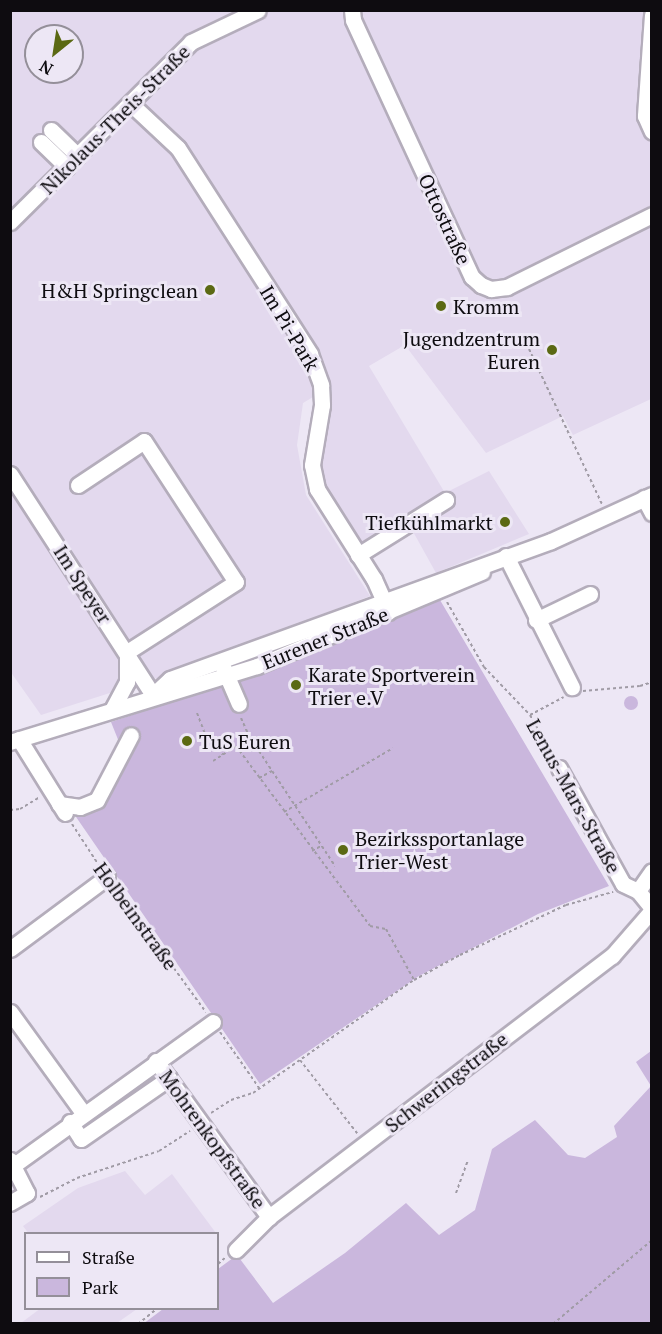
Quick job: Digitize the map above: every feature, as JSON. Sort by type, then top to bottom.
[{"type":"street","name":"Nikolaus-Theis-Straße","points":[[10,222],[191,42],[258,10]]},
{"type":"street","name":"Ottostraße","points":[[352,10],[353,20],[472,277],[481,285],[491,289],[507,287],[651,215]]},
{"type":"street","points":[[651,15],[645,116],[651,132]]},
{"type":"street","name":"Im Pi-Park","points":[[131,104],[178,148],[310,354],[322,398],[312,465],[314,478],[322,500],[358,555],[387,606]]},
{"type":"street","points":[[46,136],[72,161]]},
{"type":"street","points":[[78,485],[144,441],[236,582],[127,652],[130,674],[113,708]]},
{"type":"street","name":"Im Speyer","points":[[10,474],[153,695]]},
{"type":"street","points":[[648,497],[651,513]]},
{"type":"street","name":"Eurener Straße","points":[[15,741],[153,695],[176,693],[228,676],[291,644],[491,564],[648,497]]},
{"type":"street","points":[[358,555],[446,500]]},
{"type":"street","points":[[507,556],[571,691]]},
{"type":"street","name":"Eurener Straße","points":[[387,606],[441,592],[475,576],[491,564]]},
{"type":"street","points":[[536,620],[590,594]]},
{"type":"street","name":"Eurener Straße","points":[[153,695],[170,679],[221,662],[291,644]]},
{"type":"street","points":[[221,662],[228,676],[238,709]]},
{"type":"street","points":[[15,741],[62,809],[80,807],[97,800],[131,735]]},
{"type":"street","name":"Lenus-Mars-Straße","points":[[558,768],[619,888],[638,891],[651,909]]},
{"type":"street","points":[[638,891],[651,871]]},
{"type":"street","points":[[10,949],[107,877]]},
{"type":"street","name":"Schweringstraße","points":[[236,1250],[269,1217],[612,956],[651,909]]},
{"type":"street","points":[[10,1012],[76,1117],[81,1139],[169,1078]]},
{"type":"street","points":[[10,1203],[27,1193],[12,1163],[213,1022]]},
{"type":"street","name":"Mohrenkopfstraße","points":[[156,1061],[269,1217]]},
{"type":"path","points":[[528,349],[607,515]]},
{"type":"path","name":"Lenus-Mars-Straße","points":[[441,592],[484,667],[530,715],[558,768]]},
{"type":"path","points":[[530,715],[571,691],[640,686],[651,682]]},
{"type":"path","points":[[238,709],[249,736],[335,866]]},
{"type":"path","points":[[198,713],[206,736],[223,755]]},
{"type":"path","points":[[213,761],[249,736]]},
{"type":"path","points":[[236,747],[370,926],[386,929],[414,980]]},
{"type":"path","points":[[284,812],[393,748]]},
{"type":"path","points":[[259,778],[272,771]]},
{"type":"path","points":[[10,810],[20,809],[50,790]]},
{"type":"path","name":"Holbeinstraße","points":[[62,809],[107,877],[259,1088]]},
{"type":"path","points":[[312,851],[321,846]]},
{"type":"path","points":[[27,1193],[36,1199],[77,1178],[159,1151],[231,1100],[259,1088],[414,980],[566,905],[619,888]]},
{"type":"path","points":[[300,1060],[366,1144]]},
{"type":"path","points":[[456,1193],[468,1160]]},
{"type":"path","points":[[553,1323],[651,1240]]},
{"type":"path","points":[[138,1323],[155,1310]]},
{"type":"shaded area","points":[[10,11],[651,11],[651,399],[573,435],[563,416],[486,453],[405,345],[369,366],[445,493],[489,471],[529,534],[436,573],[406,519],[362,547],[327,493],[319,465],[328,388],[303,403],[297,445],[306,495],[370,596],[163,676],[41,715],[10,671]]},
{"type":"shaded area","points":[[125,1171],[145,1195],[172,1174],[215,1232],[28,1232],[23,1226],[78,1188]]},
{"type":"shaded area","points":[[38,1310],[136,1310],[117,1323],[21,1323]]},
{"type":"green space","name":"Bezirkssportanlage Trier-West","points":[[440,600],[609,886],[538,914],[419,976],[260,1084],[74,814],[103,804],[119,742],[111,722],[298,660]]},
{"type":"green space","points":[[628,696],[634,696],[638,703],[634,710],[628,710],[624,706],[624,700]]},
{"type":"green space","points":[[651,1051],[651,1086],[636,1062]]},
{"type":"green space","points":[[651,1086],[651,1323],[143,1324],[162,1310],[219,1310],[219,1268],[237,1255],[273,1303],[345,1253],[406,1203],[439,1235],[475,1210],[492,1149],[535,1120],[568,1155],[585,1158],[617,1137],[614,1126]]},
{"type":"place","name":"H&H Springclean","points":[[210,290]]},
{"type":"place","name":"Kromm","points":[[441,306]]},
{"type":"place","name":"Jugendzentrum Euren","points":[[552,350]]},
{"type":"place","name":"Tiefkühlmarkt","points":[[505,522]]},
{"type":"place","name":"Karate Sportverein Trier e.V","points":[[296,685]]},
{"type":"place","name":"TuS Euren","points":[[187,741]]},
{"type":"place","name":"Bezirkssportanlage Trier-West","points":[[343,850]]}]
